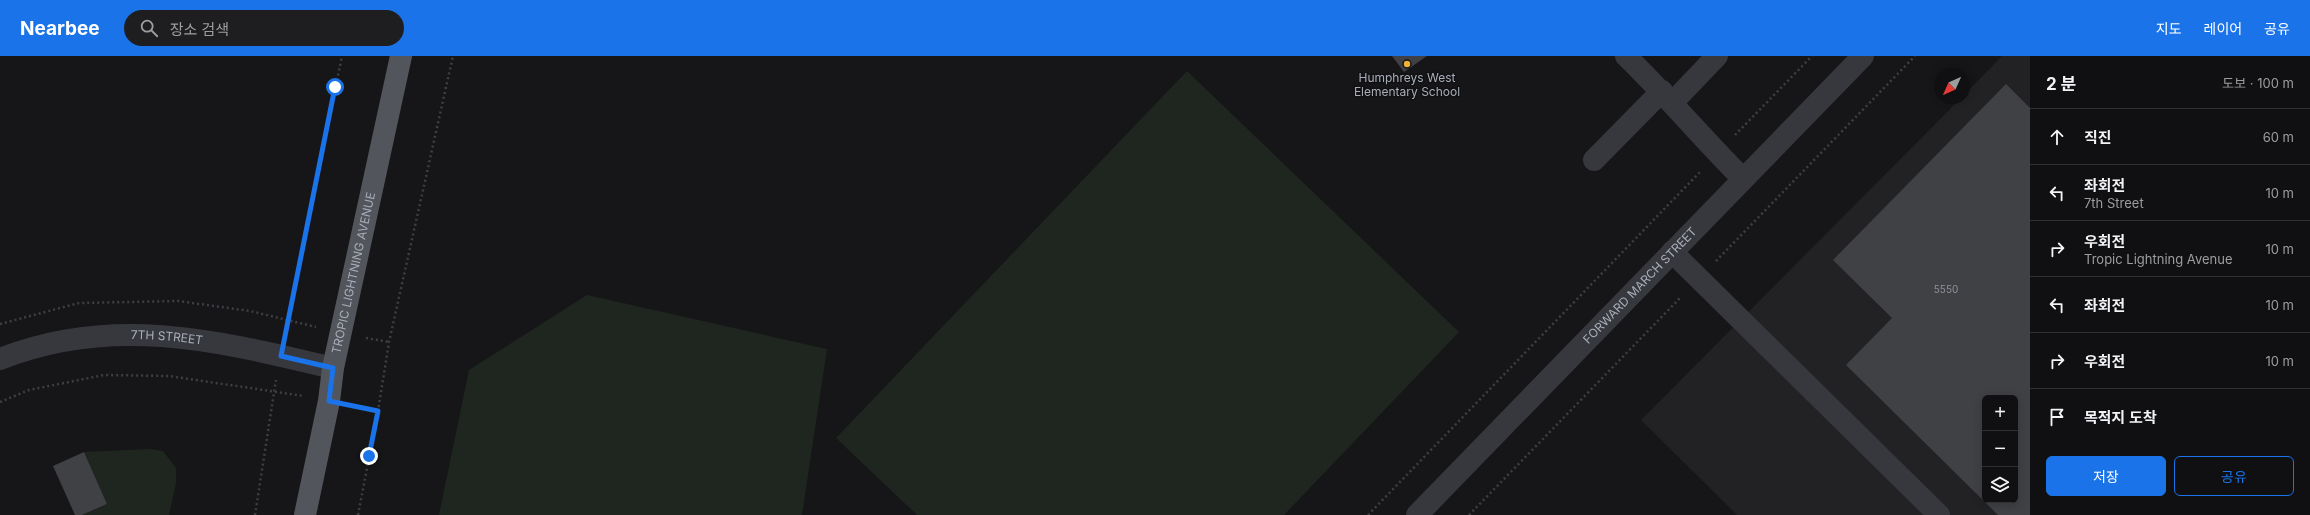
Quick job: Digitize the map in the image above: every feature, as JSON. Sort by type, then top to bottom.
[{"type":"main road","name":"TROPIC LIGHTNING AVENUE","points":[[305,515],[329,401],[333,368],[401,56]]},
{"type":"street","points":[[1626,56],[1667,96],[1717,153],[1743,179]]},
{"type":"street","points":[[1594,160],[1667,96],[1717,56]]},
{"type":"street","name":"FORWARD MARCH STREET","points":[[1417,515],[1863,56]]},
{"type":"street","points":[[1672,252],[1939,515]]},
{"type":"street","name":"7TH STREET","points":[[0,359],[89,335],[145,334],[241,346],[333,368]]},
{"type":"path","points":[[255,515],[274,390],[342,56]]},
{"type":"path","points":[[358,515],[378,411],[388,342],[453,56]]},
{"type":"path","points":[[1368,515],[1812,56]]},
{"type":"path","points":[[0,402],[29,390],[104,375],[169,376],[274,390],[378,411]]},
{"type":"shaded area","points":[[2002,56],[2030,56],[2030,515],[1737,515],[1641,420],[1955,104],[1970,104],[1970,89]]},
{"type":"shaded area","points":[[1187,71],[1459,332],[1284,515],[917,515],[836,438]]},
{"type":"shaded area","points":[[587,295],[827,349],[802,515],[439,515],[469,370]]},
{"type":"shaded area","points":[[150,449],[163,451],[176,468],[176,483],[169,515],[82,515],[107,504],[84,452]]},
{"type":"building","name":"Humphreys West Elementary School","points":[[1392,56],[1427,56],[1404,72]]},
{"type":"building","points":[[2006,84],[2030,108],[2030,515],[1998,515],[1986,503],[2018,503],[2018,395],[1982,395],[1982,499],[1846,365],[1892,318],[1833,260]]},
{"type":"building","points":[[84,452],[107,504],[82,515],[75,515],[53,466]]},
{"type":"place","name":"Humphreys West Elementary School","points":[[1407,64]]},
{"type":"route","points":[[335,87],[287,320],[281,356],[333,368],[329,401],[378,411],[369,456]]}]
